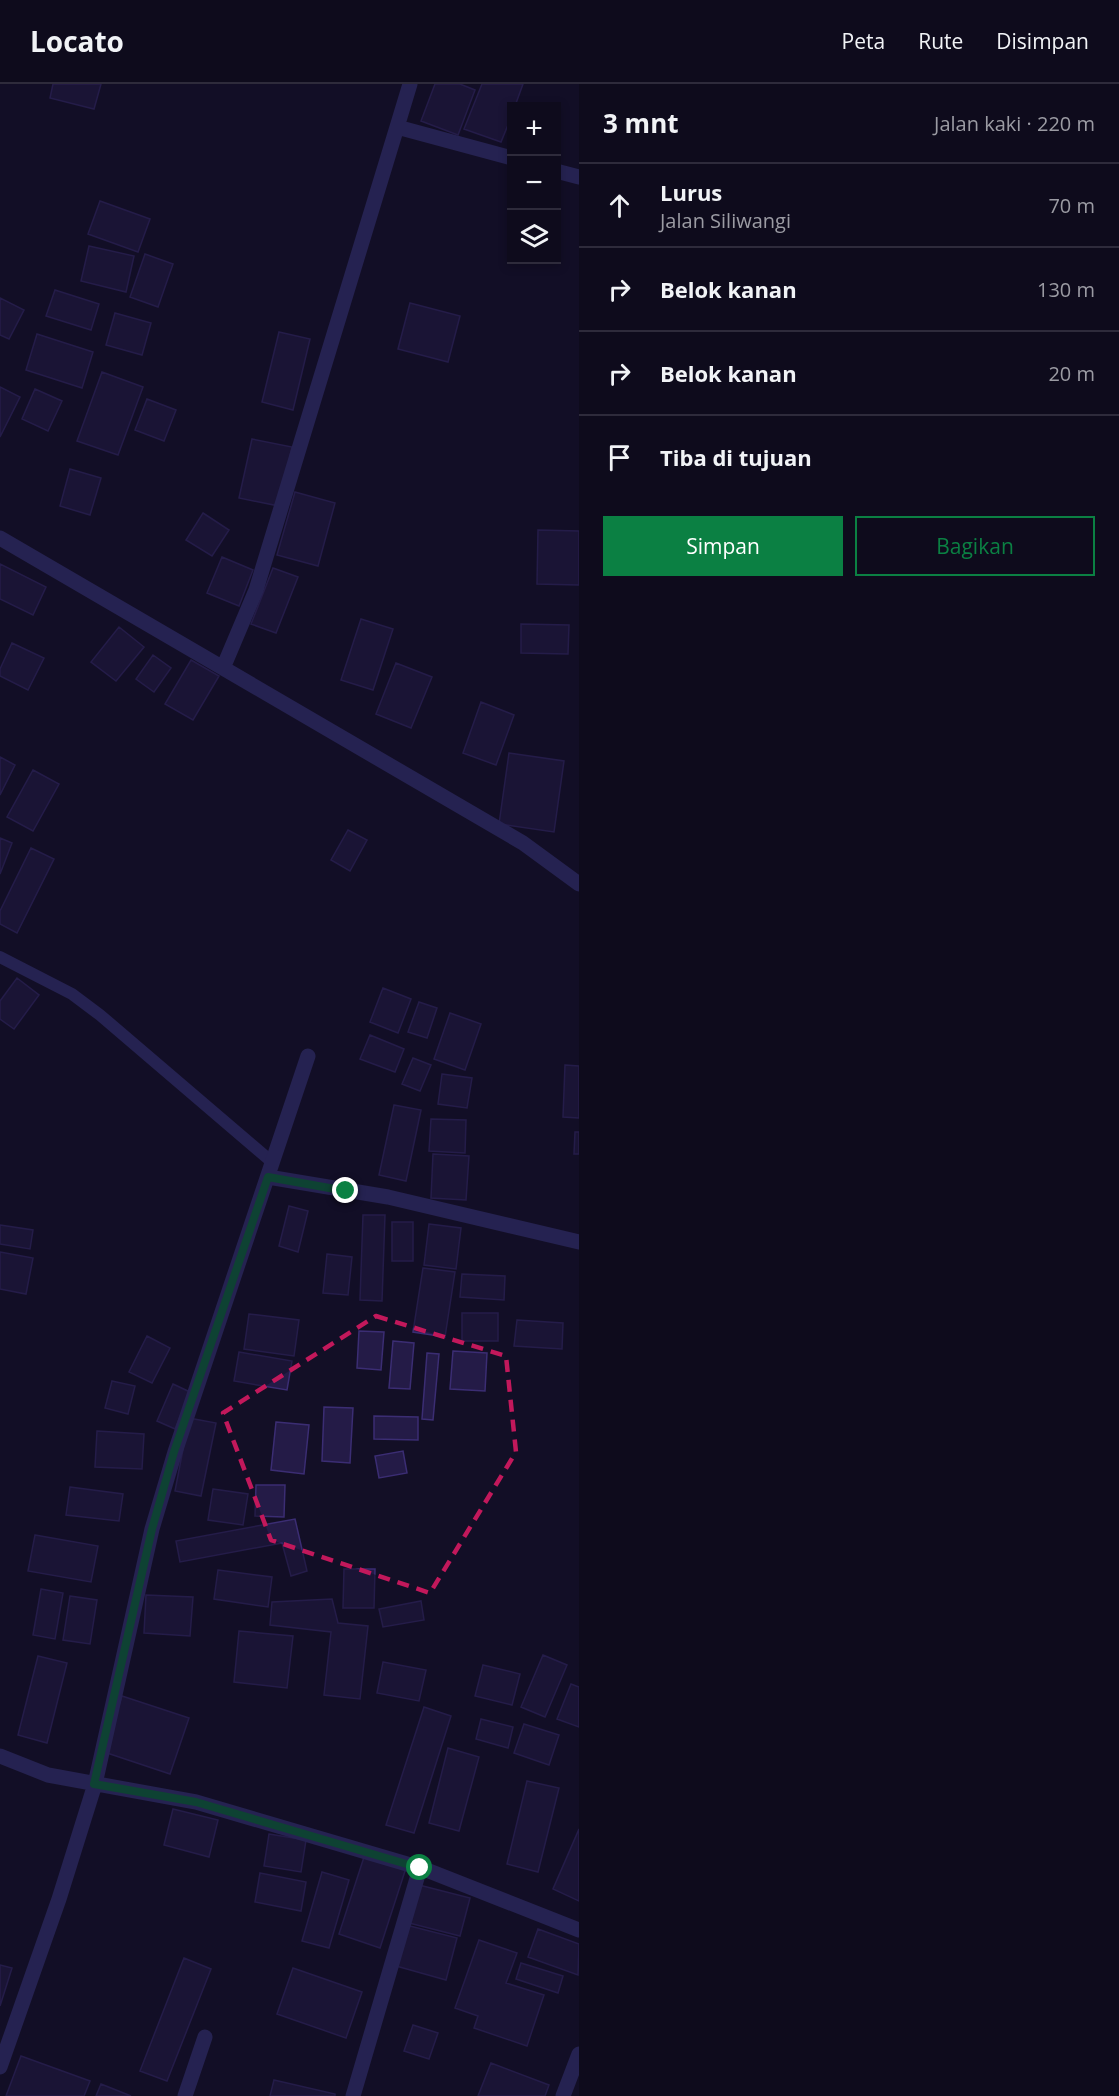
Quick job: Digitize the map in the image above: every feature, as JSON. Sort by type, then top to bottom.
[{"type":"street","points":[[223,668],[255,590],[410,84]]},
{"type":"street","points":[[397,128],[507,157]]},
{"type":"street","points":[[561,172],[579,177]]},
{"type":"street","points":[[0,538],[523,843],[579,884]]},
{"type":"street","points":[[0,2067],[58,1899],[94,1784],[152,1529],[174,1452],[309,1056]]},
{"type":"street","points":[[270,1169],[579,1242]]},
{"type":"street","points":[[0,1756],[48,1775],[196,1802],[420,1868],[579,1930]]},
{"type":"street","points":[[352,2096],[420,1868]]},
{"type":"street","points":[[185,2096],[205,2037]]},
{"type":"street","points":[[563,2096],[579,2054]]},
{"type":"lane","points":[[0,957],[72,994],[100,1014],[270,1169]]},
{"type":"highlighted area","points":[[376,1316],[506,1356],[516,1452],[430,1593],[271,1540],[223,1413]]},
{"type":"building","points":[[53,84],[101,84],[94,109],[50,98]]},
{"type":"building","points":[[435,84],[460,84],[475,90],[458,135],[421,121]]},
{"type":"building","points":[[482,84],[523,84],[516,102],[507,102],[507,127],[501,142],[464,129]]},
{"type":"building","points":[[100,201],[150,219],[138,252],[88,234]]},
{"type":"building","points":[[89,246],[134,256],[126,292],[81,281]]},
{"type":"building","points":[[145,254],[173,264],[158,307],[130,297]]},
{"type":"building","points":[[55,290],[99,304],[91,330],[46,316]]},
{"type":"building","points":[[0,298],[24,310],[9,339],[0,335]]},
{"type":"building","points":[[410,303],[460,316],[448,362],[398,349]]},
{"type":"building","points":[[115,313],[151,323],[142,355],[106,345]]},
{"type":"building","points":[[279,332],[310,339],[293,410],[262,402]]},
{"type":"building","points":[[37,334],[93,352],[82,388],[26,370]]},
{"type":"building","points":[[102,372],[143,387],[118,455],[77,441]]},
{"type":"building","points":[[0,387],[20,397],[0,437]]},
{"type":"building","points":[[35,389],[62,401],[48,431],[22,419]]},
{"type":"building","points":[[147,399],[176,410],[164,441],[135,430]]},
{"type":"building","points":[[252,439],[292,447],[279,506],[239,498]]},
{"type":"building","points":[[70,469],[101,478],[90,515],[60,506]]},
{"type":"building","points":[[295,492],[335,503],[318,566],[277,555]]},
{"type":"building","points":[[203,513],[229,530],[212,556],[186,540]]},
{"type":"building","points":[[538,530],[579,531],[579,585],[537,584]]},
{"type":"building","points":[[222,557],[253,570],[239,606],[207,593]]},
{"type":"building","points":[[0,564],[46,587],[33,615],[0,599]]},
{"type":"building","points":[[273,568],[298,577],[276,633],[251,624]]},
{"type":"building","points":[[361,619],[393,629],[373,690],[341,680]]},
{"type":"building","points":[[521,624],[569,625],[568,654],[521,653]]},
{"type":"building","points":[[119,627],[144,647],[116,681],[91,662]]},
{"type":"building","points":[[12,643],[44,658],[28,690],[0,676],[0,669]]},
{"type":"building","points":[[153,655],[171,668],[154,692],[136,679]]},
{"type":"building","points":[[191,660],[219,676],[193,720],[165,704]]},
{"type":"building","points":[[396,663],[432,677],[411,728],[376,714]]},
{"type":"building","points":[[481,702],[514,715],[496,765],[463,753]]},
{"type":"building","points":[[509,753],[564,761],[554,832],[499,824]]},
{"type":"building","points":[[0,757],[15,765],[0,795]]},
{"type":"building","points":[[33,770],[59,784],[33,831],[7,817]]},
{"type":"building","points":[[348,830],[367,840],[350,871],[331,860]]},
{"type":"building","points":[[0,838],[12,843],[0,874]]},
{"type":"building","points":[[31,848],[54,859],[17,933],[0,924],[0,911]]},
{"type":"building","points":[[17,978],[39,995],[14,1029],[0,1019],[0,1001]]},
{"type":"building","points":[[383,988],[411,999],[398,1033],[370,1022]]},
{"type":"building","points":[[419,1002],[437,1008],[427,1038],[408,1032]]},
{"type":"building","points":[[450,1013],[481,1024],[465,1070],[434,1059]]},
{"type":"building","points":[[370,1035],[404,1049],[395,1072],[360,1059]]},
{"type":"building","points":[[413,1058],[431,1065],[420,1091],[402,1084]]},
{"type":"building","points":[[565,1065],[579,1066],[579,1118],[563,1117]]},
{"type":"building","points":[[442,1074],[472,1078],[467,1108],[438,1104]]},
{"type":"building","points":[[394,1105],[421,1110],[406,1181],[379,1175]]},
{"type":"building","points":[[431,1119],[466,1120],[465,1153],[429,1151]]},
{"type":"building","points":[[575,1132],[579,1132],[579,1154],[574,1154]]},
{"type":"building","points":[[433,1154],[469,1156],[466,1200],[431,1198]]},
{"type":"building","points":[[289,1206],[308,1211],[298,1252],[279,1246]]},
{"type":"building","points":[[363,1215],[385,1215],[382,1301],[360,1300]]},
{"type":"building","points":[[392,1222],[413,1222],[413,1261],[392,1261]]},
{"type":"building","points":[[429,1224],[461,1228],[456,1269],[424,1265]]},
{"type":"building","points":[[0,1225],[33,1230],[30,1249],[0,1244]]},
{"type":"building","points":[[0,1252],[33,1258],[26,1294],[0,1289]]},
{"type":"building","points":[[327,1254],[352,1257],[348,1295],[323,1293]]},
{"type":"building","points":[[423,1268],[455,1272],[445,1337],[413,1332]]},
{"type":"building","points":[[462,1274],[505,1276],[504,1300],[460,1297]]},
{"type":"building","points":[[462,1313],[498,1313],[498,1341],[462,1341]]},
{"type":"building","points":[[249,1314],[299,1320],[294,1356],[244,1349]]},
{"type":"building","points":[[517,1320],[563,1323],[562,1349],[514,1346]]},
{"type":"building","points":[[359,1331],[384,1332],[381,1370],[357,1368]]},
{"type":"building","points":[[147,1336],[170,1348],[152,1383],[129,1372]]},
{"type":"building","points":[[393,1341],[414,1343],[410,1389],[389,1388]]},
{"type":"building","points":[[453,1351],[487,1353],[485,1391],[450,1389]]},
{"type":"building","points":[[239,1352],[292,1361],[287,1390],[234,1381]]},
{"type":"building","points":[[427,1353],[439,1354],[433,1420],[422,1419]]},
{"type":"building","points":[[112,1381],[135,1386],[128,1414],[105,1408]]},
{"type":"building","points":[[173,1384],[190,1392],[175,1429],[157,1421]]},
{"type":"building","points":[[324,1407],[353,1408],[350,1463],[322,1461]]},
{"type":"building","points":[[374,1416],[418,1417],[418,1440],[374,1439]]},
{"type":"building","points":[[189,1418],[216,1423],[201,1496],[175,1491]]},
{"type":"building","points":[[276,1422],[309,1425],[304,1474],[271,1470]]},
{"type":"building","points":[[97,1431],[144,1434],[142,1469],[95,1467]]},
{"type":"building","points":[[403,1451],[407,1473],[379,1478],[375,1456]]},
{"type":"building","points":[[256,1485],[285,1485],[284,1517],[255,1516]]},
{"type":"building","points":[[70,1487],[123,1494],[119,1521],[66,1515]]},
{"type":"building","points":[[213,1489],[248,1494],[243,1525],[208,1520]]},
{"type":"building","points":[[295,1519],[307,1571],[291,1576],[282,1543],[180,1562],[176,1541]]},
{"type":"building","points":[[35,1535],[98,1546],[91,1582],[28,1571]]},
{"type":"building","points":[[344,1569],[375,1569],[374,1608],[343,1608]]},
{"type":"building","points":[[218,1570],[272,1577],[268,1607],[214,1599]]},
{"type":"building","points":[[41,1589],[63,1593],[55,1639],[33,1635]]},
{"type":"building","points":[[146,1595],[193,1597],[190,1636],[144,1633]]},
{"type":"building","points":[[70,1596],[97,1600],[90,1644],[63,1640]]},
{"type":"building","points":[[332,1599],[338,1623],[368,1626],[360,1699],[324,1695],[331,1632],[270,1625],[272,1602]]},
{"type":"building","points":[[421,1601],[424,1620],[383,1627],[379,1609]]},
{"type":"building","points":[[239,1631],[293,1636],[287,1688],[234,1682]]},
{"type":"building","points":[[543,1655],[567,1665],[545,1717],[521,1707]]},
{"type":"building","points":[[38,1656],[67,1663],[47,1743],[18,1735]]},
{"type":"building","points":[[383,1662],[426,1670],[419,1701],[377,1693]]},
{"type":"building","points":[[483,1665],[520,1674],[512,1705],[475,1696]]},
{"type":"building","points":[[571,1684],[579,1687],[579,1727],[557,1719]]},
{"type":"building","points":[[122,1696],[189,1718],[170,1774],[104,1752]]},
{"type":"building","points":[[424,1707],[451,1716],[414,1833],[386,1825]]},
{"type":"building","points":[[481,1719],[513,1727],[508,1748],[476,1739]]},
{"type":"building","points":[[524,1724],[559,1735],[549,1765],[514,1753]]},
{"type":"building","points":[[448,1748],[479,1757],[459,1831],[429,1823]]},
{"type":"building","points":[[527,1781],[559,1788],[538,1872],[507,1864]]},
{"type":"building","points":[[173,1809],[218,1820],[209,1857],[164,1845]]},
{"type":"building","points":[[579,1829],[579,1901],[553,1889]]},
{"type":"building","points":[[269,1834],[306,1840],[301,1872],[264,1866]]},
{"type":"building","points":[[365,1854],[406,1868],[380,1948],[339,1934]]},
{"type":"building","points":[[322,1872],[349,1880],[329,1948],[302,1941]]},
{"type":"building","points":[[260,1873],[306,1882],[301,1911],[255,1902]]},
{"type":"building","points":[[419,1885],[470,1898],[460,1936],[409,1923]]},
{"type":"building","points":[[406,1925],[457,1938],[446,1980],[396,1966]]},
{"type":"building","points":[[538,1929],[579,1944],[578,1975],[528,1957]]},
{"type":"building","points":[[479,1940],[517,1953],[506,1983],[544,1995],[527,2046],[474,2028],[478,2016],[455,2008]]},
{"type":"building","points":[[184,1958],[211,1969],[167,2081],[140,2071]]},
{"type":"building","points":[[521,1963],[563,1976],[558,1993],[516,1979]]},
{"type":"building","points":[[0,1965],[12,1968],[0,2006]]},
{"type":"building","points":[[293,1968],[362,1992],[346,2038],[277,2014]]},
{"type":"building","points":[[413,2025],[438,2033],[429,2059],[404,2051]]},
{"type":"building","points":[[21,2056],[90,2081],[84,2096],[6,2096]]},
{"type":"building","points":[[491,2063],[549,2085],[545,2096],[478,2096]]},
{"type":"building","points":[[274,2080],[335,2094],[335,2096],[270,2096]]},
{"type":"building","points":[[101,2084],[131,2096],[96,2096]]},
{"type":"route","points":[[346,1191],[268,1177],[174,1452],[152,1529],[94,1784],[196,1802],[420,1868]]}]
